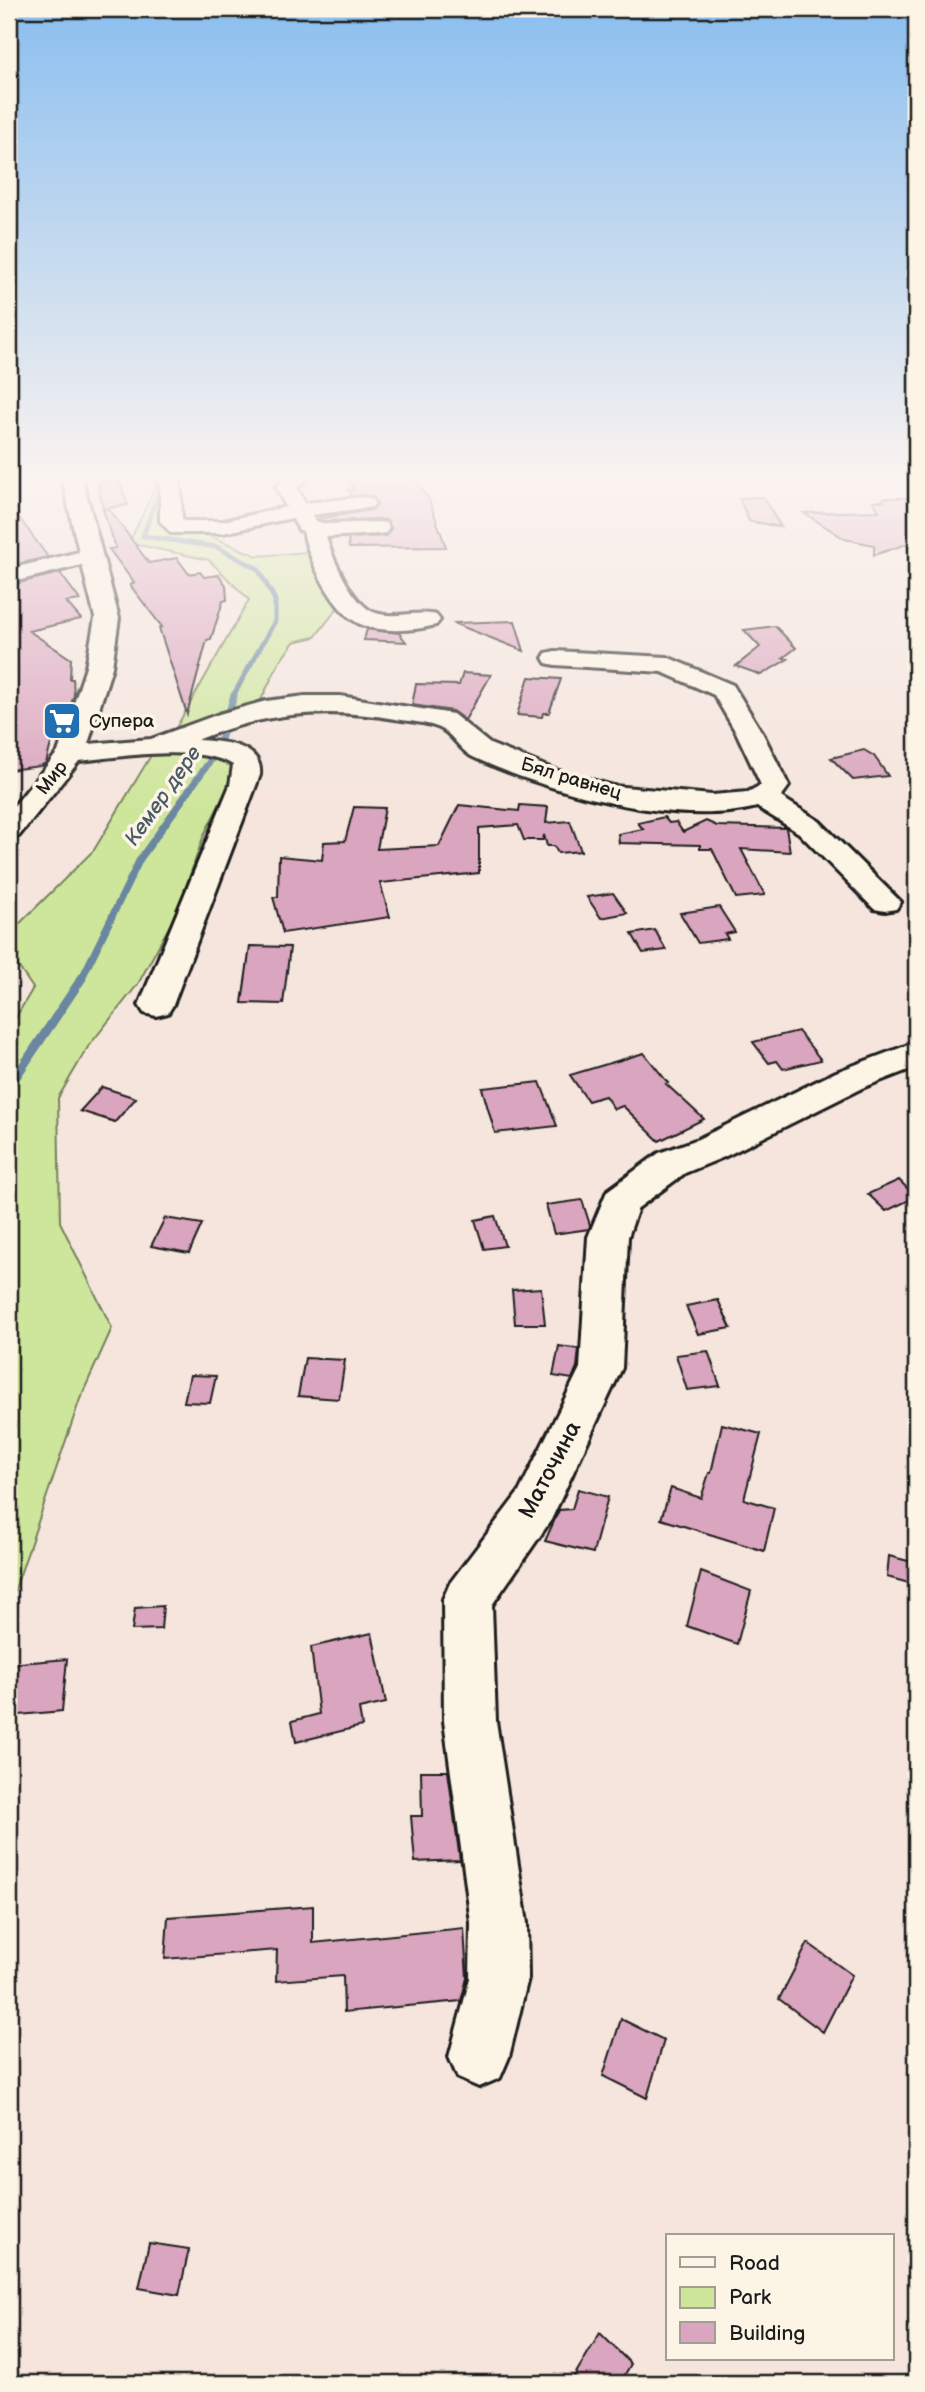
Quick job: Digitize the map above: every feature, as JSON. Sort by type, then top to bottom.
[{"type":"street","name":"Мир","points":[[9,830],[71,754],[99,667],[107,618],[99,586]]},
{"type":"street","points":[[337,586],[358,614],[370,619],[378,622],[428,620]]},
{"type":"street","points":[[555,658],[667,665],[713,684],[730,697],[775,786],[762,798],[809,827],[885,902]]},
{"type":"street","name":"Бял равнец","points":[[215,742],[249,714],[306,704],[384,709],[453,723],[460,728],[465,740],[476,748],[617,796],[722,803],[762,798]]},
{"type":"street","points":[[71,754],[215,742],[242,759],[246,765],[244,785],[156,1004]]},
{"type":"street","name":"Маточина","points":[[479,2057],[499,1978],[499,1923],[470,1721],[467,1599],[535,1506],[601,1368],[608,1237],[621,1201],[651,1176],[672,1163],[711,1148],[849,1080],[916,1054]]},
{"type":"green space","points":[[235,586],[324,586],[339,606],[315,637],[294,642],[279,663],[255,712],[168,742],[249,600]]},
{"type":"green space","points":[[156,747],[242,759],[204,835],[177,912],[138,984],[88,1047],[58,1098],[60,1222],[112,1328],[80,1399],[9,1607],[9,1018],[15,1019],[33,988],[9,953],[9,934],[94,850]]},
{"type":"building","points":[[9,586],[69,586],[80,600],[66,602],[81,619],[29,631],[71,659],[70,679],[73,679],[74,695],[70,707],[66,707],[64,725],[59,725],[59,736],[52,740],[46,763],[9,770]]},
{"type":"building","points":[[130,586],[226,586],[227,600],[223,601],[211,639],[207,640],[187,714],[159,628],[162,627]]},
{"type":"building","points":[[515,621],[524,651],[453,623]]},
{"type":"building","points":[[775,626],[796,648],[783,658],[788,659],[761,675],[736,666],[760,647],[744,630]]},
{"type":"building","points":[[367,629],[399,633],[406,642],[364,640]]},
{"type":"building","points":[[463,673],[491,675],[465,720],[452,711],[412,705],[416,684],[459,685]]},
{"type":"building","points":[[529,677],[561,679],[549,713],[543,713],[542,717],[517,715]]},
{"type":"building","points":[[864,750],[874,756],[888,776],[853,780],[831,758]]},
{"type":"building","points":[[459,805],[519,811],[520,805],[548,807],[546,823],[570,821],[581,851],[558,853],[554,846],[547,846],[544,835],[543,840],[524,840],[518,825],[479,828],[479,873],[380,883],[390,917],[283,933],[273,897],[278,897],[279,856],[322,860],[324,842],[345,841],[354,807],[385,808],[377,849],[439,846]]},
{"type":"building","points":[[664,817],[669,823],[676,822],[683,832],[706,821],[717,826],[786,828],[790,852],[741,849],[765,895],[736,898],[712,849],[700,849],[700,845],[619,843],[618,834],[643,829],[638,823]]},
{"type":"building","points":[[613,893],[627,913],[601,918],[587,897]]},
{"type":"building","points":[[719,907],[735,932],[725,934],[728,939],[698,943],[680,913]]},
{"type":"building","points":[[655,930],[666,950],[643,953],[632,934]]},
{"type":"building","points":[[250,946],[290,947],[283,1004],[242,1003]]},
{"type":"building","points":[[798,1031],[821,1060],[783,1069],[777,1061],[769,1063],[753,1042]]},
{"type":"building","points":[[644,1053],[668,1083],[666,1084],[704,1119],[659,1141],[623,1106],[614,1109],[605,1096],[588,1101],[570,1075]]},
{"type":"building","points":[[540,1082],[557,1126],[495,1133],[482,1088]]},
{"type":"building","points":[[102,1087],[136,1098],[115,1122],[80,1111]]},
{"type":"building","points":[[899,1180],[916,1197],[886,1211],[868,1194]]},
{"type":"building","points":[[582,1200],[589,1229],[554,1234],[546,1205]]},
{"type":"building","points":[[495,1216],[505,1246],[484,1249],[475,1220]]},
{"type":"building","points":[[165,1218],[202,1224],[189,1253],[151,1246]]},
{"type":"building","points":[[541,1288],[545,1324],[515,1324],[512,1290]]},
{"type":"building","points":[[718,1300],[731,1328],[698,1334],[686,1306]]},
{"type":"building","points":[[559,1346],[579,1349],[577,1367],[572,1379],[553,1376]]},
{"type":"building","points":[[708,1351],[720,1386],[687,1390],[676,1355]]},
{"type":"building","points":[[305,1358],[345,1360],[339,1399],[298,1396]]},
{"type":"building","points":[[190,1375],[216,1376],[210,1403],[184,1402]]},
{"type":"building","points":[[722,1424],[761,1434],[744,1499],[774,1508],[764,1551],[661,1519],[671,1488],[701,1498],[711,1473]]},
{"type":"building","points":[[578,1489],[608,1497],[593,1553],[545,1541],[559,1510],[572,1509]]},
{"type":"building","points":[[889,1556],[916,1563],[916,1585],[887,1577]]},
{"type":"building","points":[[701,1572],[751,1591],[737,1644],[687,1626]]},
{"type":"building","points":[[163,1606],[161,1629],[132,1630],[135,1608]]},
{"type":"building","points":[[372,1633],[386,1703],[359,1709],[362,1726],[296,1742],[292,1721],[319,1714],[311,1647]]},
{"type":"building","points":[[67,1659],[62,1711],[9,1716],[9,1664]]},
{"type":"building","points":[[421,1771],[448,1771],[460,1860],[415,1862],[411,1816],[422,1816]]},
{"type":"building","points":[[313,1906],[313,1943],[464,1928],[467,1978],[461,2001],[344,2012],[343,1976],[276,1981],[277,1950],[165,1959],[168,1917]]},
{"type":"building","points":[[808,1943],[852,1975],[823,2032],[779,1999]]},
{"type":"building","points":[[621,2019],[664,2040],[647,2098],[603,2076]]},
{"type":"building","points":[[149,2243],[189,2249],[179,2295],[139,2288]]},
{"type":"building","points":[[600,2333],[631,2364],[620,2383],[570,2383]]},
{"type":"waterway","name":"Кемер дере","points":[[233,696],[275,621],[275,600],[267,586]]},
{"type":"waterway","name":"Кемер дере","points":[[82,978],[140,859],[218,750],[234,695]]},
{"type":"waterway","name":"Кемер дере","points":[[9,1087],[82,978]]},
{"type":"place","name":"Супера","points":[[62,721]]}]
